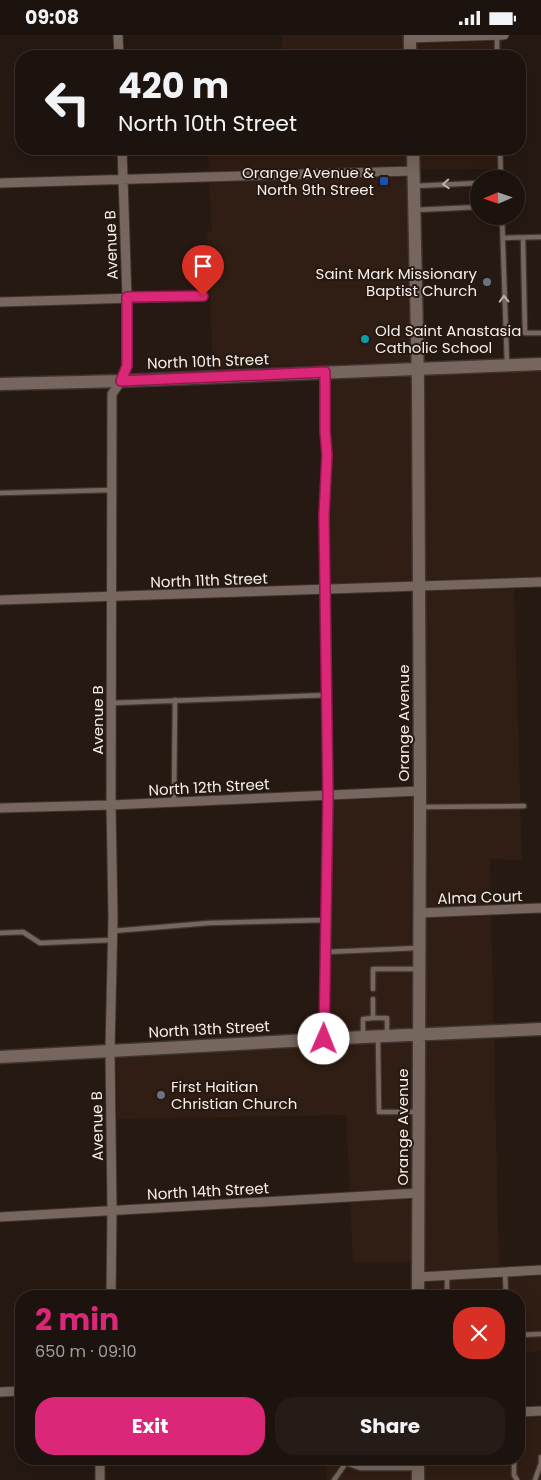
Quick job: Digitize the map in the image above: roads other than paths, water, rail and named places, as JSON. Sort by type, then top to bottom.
[{"type":"main road","points":[[410,37],[410,50]]},
{"type":"main road","name":"Orange Avenue","points":[[412,155],[419,586],[418,1290]]},
{"type":"main road","name":"North 10th Street","points":[[0,384],[541,364]]},
{"type":"main road","name":"North 13th Street","points":[[0,1057],[541,1029]]},
{"type":"street","points":[[118,35],[119,50]]},
{"type":"street","points":[[410,37],[504,35]]},
{"type":"street","name":"Avenue B","points":[[111,1290],[110,1050],[113,936],[111,805],[112,394],[121,381],[127,366],[127,297],[122,155]]},
{"type":"street","points":[[0,183],[413,171]]},
{"type":"street","points":[[0,302],[203,296]]},
{"type":"street","name":"North 11th Street","points":[[0,600],[541,582]]},
{"type":"street","name":"North 12th Street","points":[[0,809],[420,791]]},
{"type":"street","name":"Alma Court","points":[[419,913],[541,908]]},
{"type":"street","name":"North 14th Street","points":[[0,1217],[418,1193]]},
{"type":"street","points":[[418,1277],[541,1270]]},
{"type":"street","points":[[0,1392],[15,1391]]},
{"type":"street","points":[[525,1412],[541,1411]]},
{"type":"street","points":[[100,1465],[100,1480]]},
{"type":"lane","points":[[497,35],[497,50]]},
{"type":"lane","points":[[500,155],[501,170]]},
{"type":"lane","points":[[413,186],[470,183]]},
{"type":"lane","points":[[414,210],[470,207]]},
{"type":"lane","points":[[502,225],[507,365]]},
{"type":"lane","points":[[503,238],[541,237]]},
{"type":"lane","points":[[523,238],[526,333],[541,333]]},
{"type":"lane","points":[[324,1039],[328,795],[324,516],[327,455],[325,372]]},
{"type":"lane","points":[[0,493],[112,490]]},
{"type":"lane","points":[[111,703],[328,695]]},
{"type":"lane","points":[[174,802],[175,700]]},
{"type":"lane","points":[[420,807],[524,806]]},
{"type":"lane","points":[[0,933],[23,932],[40,943],[113,936],[208,923],[325,920]]},
{"type":"lane","points":[[324,951],[419,948]]},
{"type":"lane","points":[[373,989],[373,969],[419,969]]},
{"type":"lane","points":[[373,999],[373,1019]]},
{"type":"lane","points":[[363,1037],[363,1019],[387,1019],[383,1036],[379,1112],[418,1112]]},
{"type":"lane","points":[[505,1272],[506,1290]]},
{"type":"lane","points":[[447,1275],[448,1290]]},
{"type":"lane","points":[[525,1335],[541,1334]]},
{"type":"lane","points":[[535,1480],[541,1463],[541,1457]]},
{"type":"lane","points":[[334,1480],[343,1465]]},
{"type":"lane","points":[[354,1465],[360,1468],[418,1469]]},
{"type":"lane","points":[[514,1465],[514,1475],[517,1480]]},
{"type":"place","name":"Orange Avenue & North 9th Street","points":[[384,181]]},
{"type":"place","name":"Saint Mark Missionary Baptist Church","points":[[487,282]]},
{"type":"place","name":"Old Saint Anastasia Catholic School","points":[[365,339]]},
{"type":"place","name":"First Haitian Christian Church","points":[[161,1095]]}]
